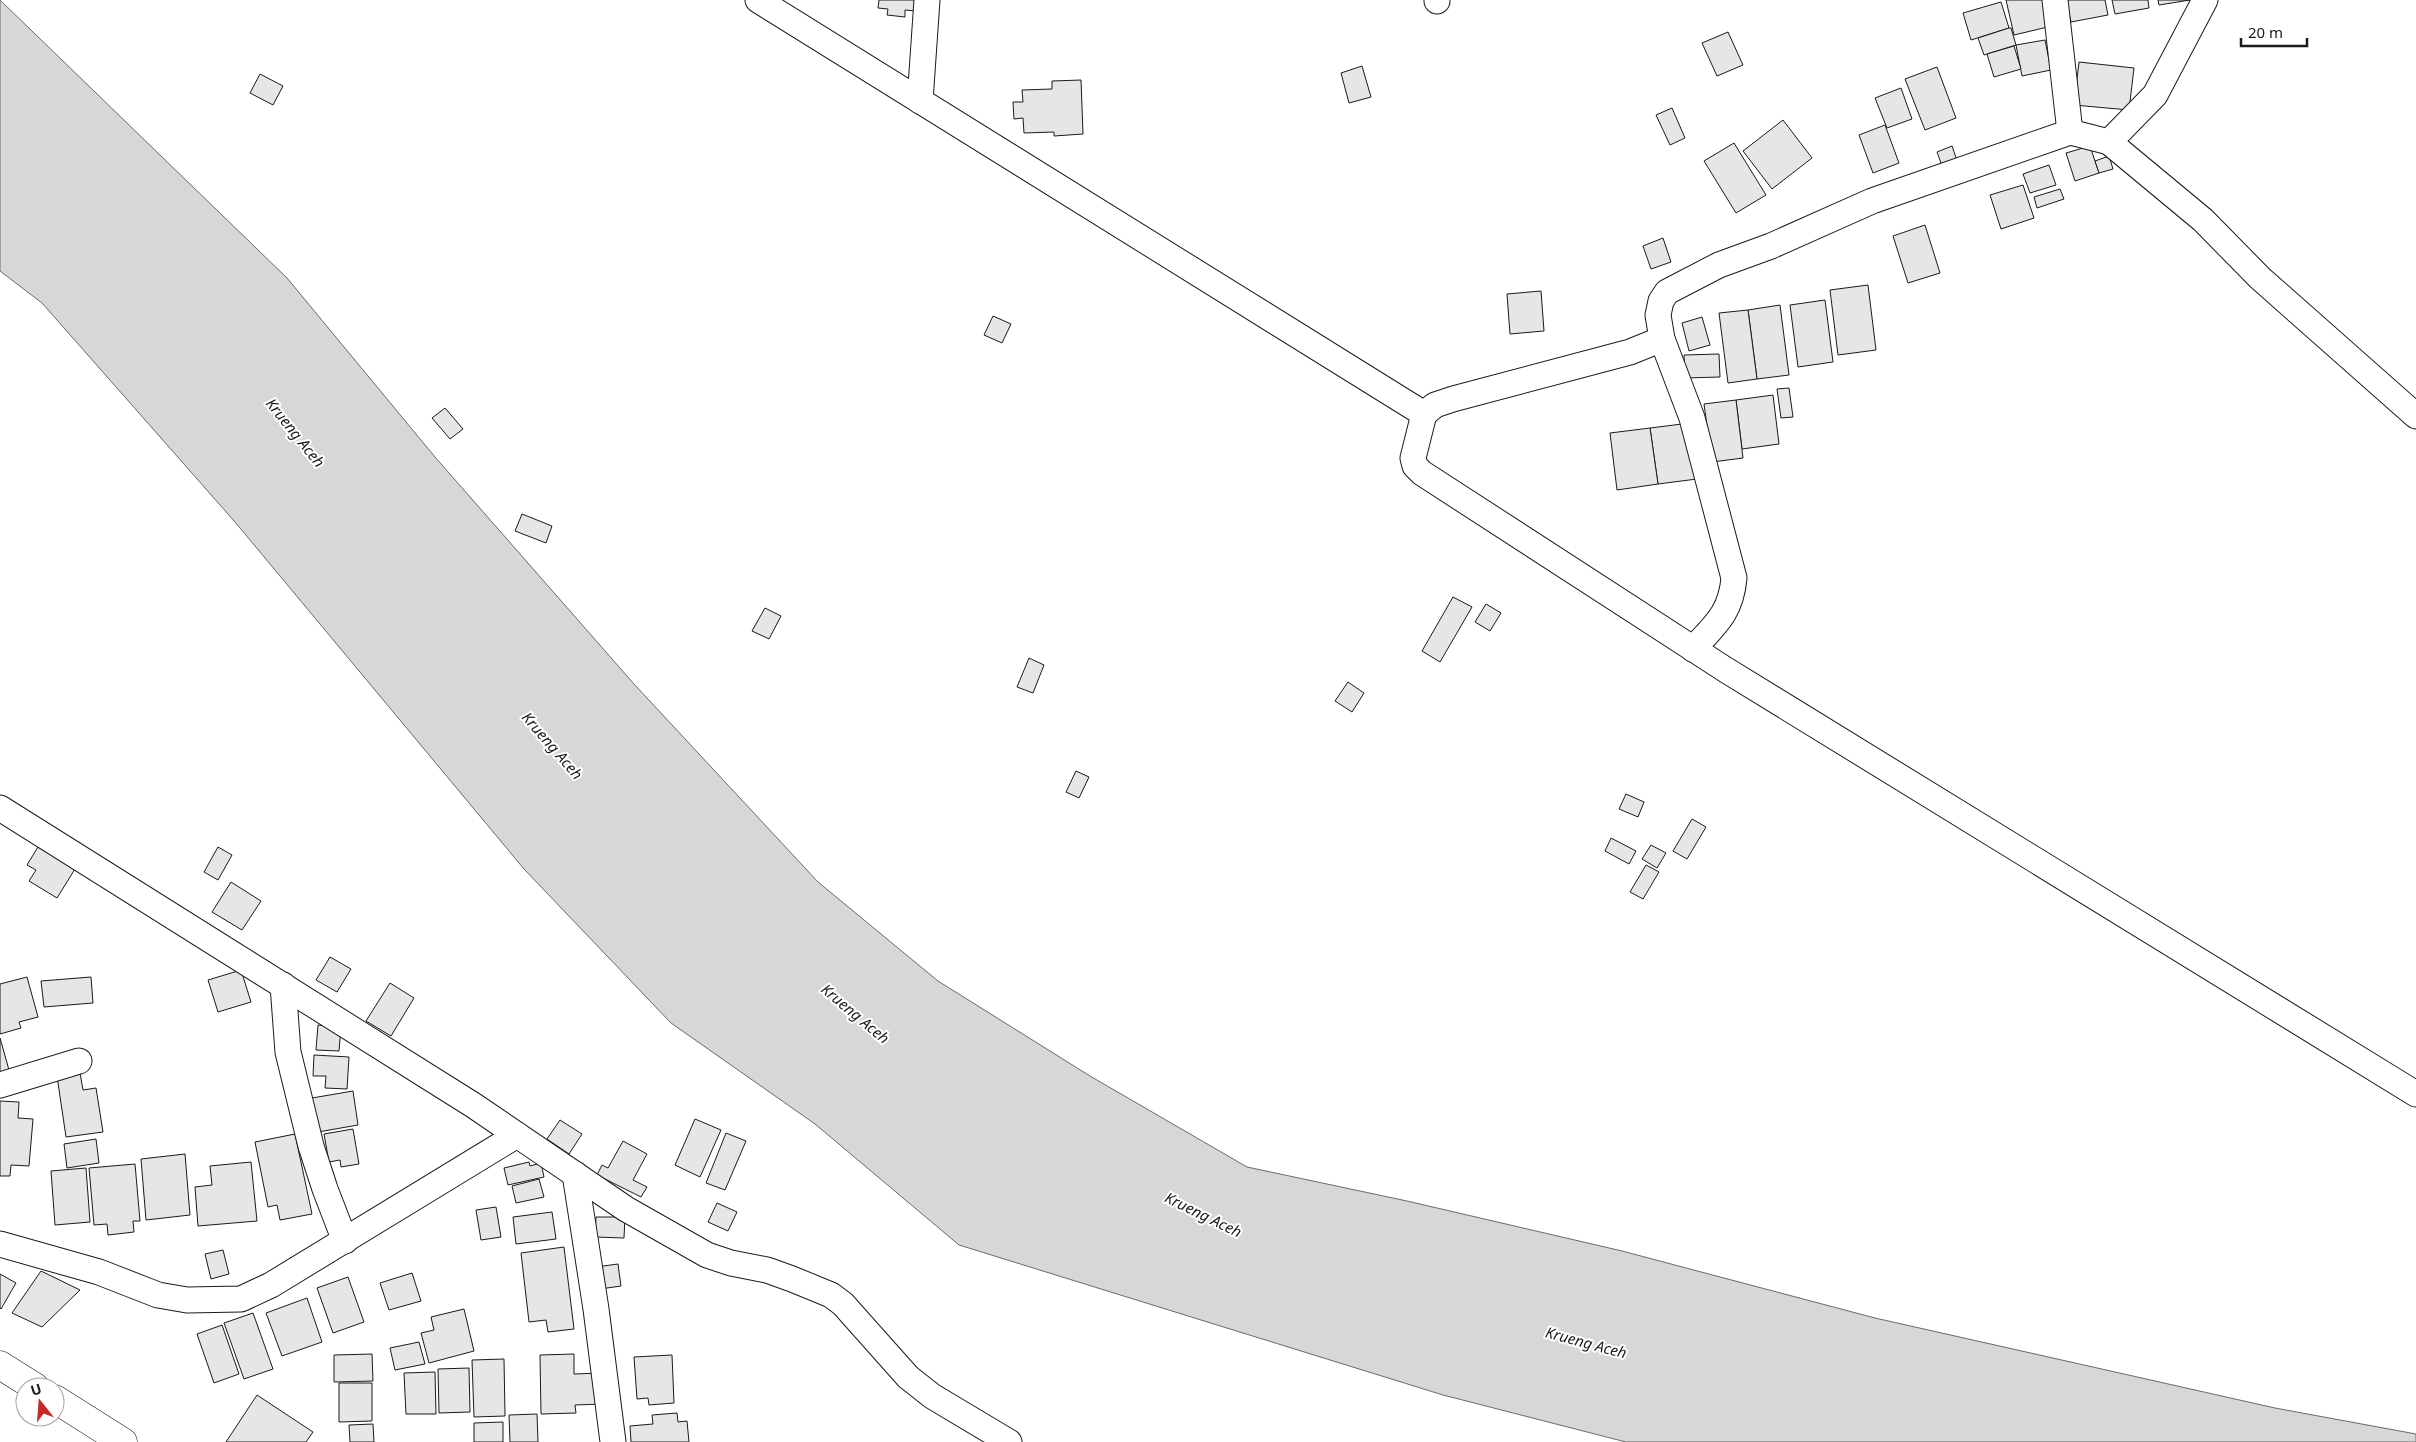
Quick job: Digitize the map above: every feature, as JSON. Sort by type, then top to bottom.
[{"type":"highway","points":[[0,1365],[19,1377]]},
{"type":"highway","points":[[65,1405],[123,1442]]},
{"type":"street","points":[[758,0],[1424,414]]},
{"type":"street","points":[[920,100],[927,0]]},
{"type":"street","points":[[2055,0],[2070,132]]},
{"type":"street","points":[[2109,142],[2155,95],[2205,0]]},
{"type":"street","points":[[1693,649],[1726,612],[1732,596],[1734,578],[1692,418],[1662,339],[1658,315],[1661,301],[1667,292],[1690,278],[1719,265],[1771,246],[1872,202],[2070,132],[2109,142],[2203,220],[2260,278],[2416,416]]},
{"type":"street","points":[[1662,339],[1630,352],[1435,405],[1424,414],[1412,458],[1414,466],[1693,649],[2416,1094]]},
{"type":"street","points":[[0,808],[283,985],[517,1135],[626,1209],[707,1256],[767,1270],[831,1295],[843,1304],[914,1382],[932,1396],[1009,1442]]},
{"type":"street","points":[[283,985],[290,1062],[319,1172],[345,1241]]},
{"type":"street","points":[[0,1085],[79,1061]]},
{"type":"street","points":[[0,1244],[99,1272],[158,1295],[187,1300],[241,1299],[271,1285],[517,1135]]},
{"type":"street","points":[[575,1174],[596,1309],[613,1442]]},
{"type":"water","name":"Krueng Aceh","points":[[0,0],[287,278],[435,457],[634,684],[818,882],[938,981],[1090,1076],[1247,1167],[1407,1201],[1622,1251],[1875,1318],[2275,1408],[2416,1434],[2416,1442],[1626,1442],[1443,1395],[959,1245],[815,1124],[671,1023],[524,869],[235,522],[42,303],[0,271]]},
{"type":"building","points":[[879,0],[917,0],[916,11],[905,10],[905,17],[887,15],[888,9],[878,8]]},
{"type":"building","points":[[2006,0],[2046,0],[2052,26],[2014,35]]},
{"type":"building","points":[[2066,0],[2105,0],[2108,15],[2071,22]]},
{"type":"building","points":[[2112,0],[2148,0],[2149,8],[2115,14]]},
{"type":"building","points":[[2158,0],[2190,0],[2159,5]]},
{"type":"building","points":[[2001,2],[2009,28],[1971,40],[1963,13]]},
{"type":"building","points":[[2011,28],[2016,45],[1984,55],[1978,38]]},
{"type":"building","points":[[1728,32],[1743,65],[1717,76],[1702,43]]},
{"type":"building","points":[[2045,40],[2051,70],[2022,76],[2016,45]]},
{"type":"building","points":[[2014,46],[2021,69],[1994,77],[1987,54]]},
{"type":"building","points":[[2079,62],[2134,68],[2129,110],[2074,105]]},
{"type":"building","points":[[1362,66],[1371,97],[1349,103],[1341,73]]},
{"type":"building","points":[[1937,67],[1956,118],[1925,130],[1905,79]]},
{"type":"building","points":[[260,74],[283,86],[273,105],[250,93]]},
{"type":"building","points":[[1081,80],[1083,134],[1054,136],[1054,132],[1024,133],[1023,118],[1014,119],[1013,102],[1023,102],[1022,90],[1052,89],[1052,81]]},
{"type":"building","points":[[1901,88],[1912,119],[1887,128],[1875,98]]},
{"type":"building","points":[[1672,108],[1685,138],[1670,145],[1656,115]]},
{"type":"building","points":[[1783,120],[1812,158],[1772,189],[1743,151]]},
{"type":"building","points":[[1885,125],[1899,163],[1873,173],[1859,135]]},
{"type":"building","points":[[1734,143],[1766,195],[1736,213],[1704,161]]},
{"type":"building","points":[[1952,146],[1960,169],[1945,174],[1937,152]]},
{"type":"building","points":[[2090,146],[2099,173],[2075,181],[2066,153]]},
{"type":"building","points":[[2109,156],[2113,169],[2099,173],[2095,161]]},
{"type":"building","points":[[2049,165],[2056,185],[2030,193],[2023,174]]},
{"type":"building","points":[[2023,185],[2034,218],[2001,229],[1990,195]]},
{"type":"building","points":[[2060,189],[2064,199],[2037,208],[2034,197]]},
{"type":"building","points":[[1925,225],[1940,273],[1908,283],[1893,236]]},
{"type":"building","points":[[1663,238],[1671,262],[1651,269],[1643,246]]},
{"type":"building","points":[[1868,285],[1876,350],[1838,355],[1830,290]]},
{"type":"building","points":[[1541,291],[1544,331],[1510,334],[1507,294]]},
{"type":"building","points":[[1825,300],[1833,362],[1798,367],[1790,305]]},
{"type":"building","points":[[1780,305],[1789,375],[1757,379],[1748,310]]},
{"type":"building","points":[[1748,310],[1757,379],[1728,383],[1719,313]]},
{"type":"building","points":[[993,316],[1011,324],[1002,343],[984,335]]},
{"type":"building","points":[[1702,317],[1710,345],[1689,351],[1682,323]]},
{"type":"building","points":[[1719,354],[1720,377],[1685,378],[1684,355]]},
{"type":"building","points":[[1789,388],[1793,417],[1781,418],[1777,389]]},
{"type":"building","points":[[1773,395],[1779,444],[1742,449],[1736,400]]},
{"type":"building","points":[[1736,400],[1743,458],[1712,462],[1704,404]]},
{"type":"building","points":[[445,408],[463,429],[450,439],[432,418]]},
{"type":"building","points":[[1690,423],[1697,479],[1658,484],[1650,428]]},
{"type":"building","points":[[1650,428],[1658,484],[1617,490],[1610,433]]},
{"type":"building","points":[[522,514],[552,526],[546,543],[515,531]]},
{"type":"building","points":[[1453,597],[1472,607],[1440,662],[1422,651]]},
{"type":"building","points":[[1486,604],[1501,613],[1490,631],[1475,622]]},
{"type":"building","points":[[765,608],[781,616],[769,639],[752,631]]},
{"type":"building","points":[[1029,658],[1044,665],[1033,693],[1017,687]]},
{"type":"building","points":[[1348,682],[1364,693],[1352,712],[1335,701]]},
{"type":"building","points":[[1076,771],[1089,777],[1079,798],[1066,792]]},
{"type":"building","points":[[1626,794],[1644,802],[1638,817],[1619,809]]},
{"type":"building","points":[[1692,819],[1706,827],[1687,859],[1673,851]]},
{"type":"building","points":[[1611,838],[1636,851],[1629,864],[1605,851]]},
{"type":"building","points":[[1651,845],[1666,853],[1657,868],[1642,859]]},
{"type":"building","points":[[38,847],[75,869],[57,898],[29,881],[36,870],[27,865]]},
{"type":"building","points":[[218,847],[232,855],[218,880],[204,872]]},
{"type":"building","points":[[1646,865],[1659,872],[1643,899],[1630,892]]},
{"type":"building","points":[[231,882],[261,901],[242,930],[212,912]]},
{"type":"building","points":[[330,957],[351,969],[337,992],[316,980]]},
{"type":"building","points":[[241,970],[251,1002],[218,1012],[208,980]]},
{"type":"building","points":[[27,977],[38,1017],[19,1022],[21,1028],[0,1034],[0,984]]},
{"type":"building","points":[[91,977],[93,1003],[44,1007],[41,981]]},
{"type":"building","points":[[390,983],[414,998],[391,1036],[366,1021]]},
{"type":"building","points":[[318,1025],[341,1027],[339,1051],[316,1050]]},
{"type":"building","points":[[0,1038],[9,1070],[0,1072]]},
{"type":"building","points":[[314,1055],[349,1057],[347,1089],[325,1088],[326,1076],[313,1076]]},
{"type":"building","points":[[80,1073],[83,1090],[96,1088],[103,1132],[66,1137],[57,1076]]},
{"type":"building","points":[[353,1091],[358,1125],[318,1132],[312,1098]]},
{"type":"building","points":[[0,1101],[19,1102],[18,1118],[33,1119],[29,1166],[11,1165],[10,1176],[0,1176]]},
{"type":"building","points":[[695,1119],[721,1130],[700,1177],[675,1165]]},
{"type":"building","points":[[560,1120],[582,1134],[569,1154],[547,1139]]},
{"type":"building","points":[[353,1129],[359,1164],[341,1167],[340,1160],[329,1162],[324,1134]]},
{"type":"building","points":[[726,1133],[746,1141],[725,1190],[706,1183]]},
{"type":"building","points":[[295,1134],[312,1214],[280,1220],[277,1205],[268,1207],[255,1142]]},
{"type":"building","points":[[96,1139],[99,1163],[67,1168],[64,1144]]},
{"type":"building","points":[[623,1141],[647,1154],[633,1180],[647,1187],[641,1197],[597,1175],[602,1165],[608,1168]]},
{"type":"building","points":[[185,1154],[190,1215],[146,1220],[141,1159]]},
{"type":"building","points":[[251,1162],[257,1221],[198,1226],[195,1187],[212,1185],[210,1166]]},
{"type":"building","points":[[529,1162],[530,1166],[541,1163],[544,1177],[508,1185],[504,1168]]},
{"type":"building","points":[[135,1164],[140,1221],[133,1221],[134,1232],[108,1235],[107,1224],[94,1225],[89,1168]]},
{"type":"building","points":[[86,1168],[90,1222],[55,1225],[51,1171]]},
{"type":"building","points":[[539,1179],[544,1197],[516,1203],[512,1186]]},
{"type":"building","points":[[717,1203],[737,1212],[728,1231],[708,1222]]},
{"type":"building","points":[[496,1207],[501,1237],[481,1240],[476,1210]]},
{"type":"building","points":[[552,1212],[556,1239],[516,1244],[513,1217]]},
{"type":"building","points":[[596,1217],[625,1217],[624,1238],[595,1237]]},
{"type":"building","points":[[564,1247],[574,1329],[548,1332],[546,1320],[529,1322],[521,1253]]},
{"type":"building","points":[[223,1250],[229,1274],[211,1279],[205,1254]]},
{"type":"building","points":[[618,1264],[621,1286],[600,1289],[596,1267]]},
{"type":"building","points":[[41,1271],[80,1290],[42,1327],[12,1313]]},
{"type":"building","points":[[412,1273],[421,1301],[389,1310],[380,1283]]},
{"type":"building","points":[[0,1274],[16,1283],[1,1309],[0,1308]]},
{"type":"building","points":[[348,1277],[364,1322],[333,1333],[317,1288]]},
{"type":"building","points":[[307,1298],[322,1342],[282,1356],[266,1313]]},
{"type":"building","points":[[464,1309],[474,1351],[429,1363],[421,1333],[434,1330],[431,1317]]},
{"type":"building","points":[[253,1313],[273,1369],[244,1379],[224,1323]]},
{"type":"building","points":[[222,1325],[239,1374],[214,1383],[197,1334]]},
{"type":"building","points":[[419,1342],[425,1364],[395,1370],[390,1348]]},
{"type":"building","points":[[372,1354],[373,1381],[334,1382],[334,1355]]},
{"type":"building","points":[[574,1354],[574,1374],[601,1373],[602,1404],[575,1405],[576,1413],[541,1414],[540,1355]]},
{"type":"building","points":[[672,1355],[674,1403],[649,1405],[648,1398],[637,1399],[634,1357]]},
{"type":"building","points":[[504,1359],[505,1416],[474,1417],[472,1360]]},
{"type":"building","points":[[469,1368],[470,1412],[439,1413],[438,1369]]},
{"type":"building","points":[[435,1372],[436,1414],[406,1414],[404,1373]]},
{"type":"building","points":[[339,1383],[372,1383],[372,1421],[339,1422]]},
{"type":"building","points":[[257,1395],[313,1432],[306,1442],[226,1442]]},
{"type":"building","points":[[677,1413],[678,1422],[687,1421],[689,1442],[631,1442],[630,1426],[653,1424],[652,1415]]},
{"type":"building","points":[[537,1414],[538,1442],[510,1442],[509,1415]]},
{"type":"building","points":[[503,1422],[503,1442],[474,1442],[474,1423]]},
{"type":"building","points":[[373,1424],[374,1442],[350,1442],[349,1425]]}]
